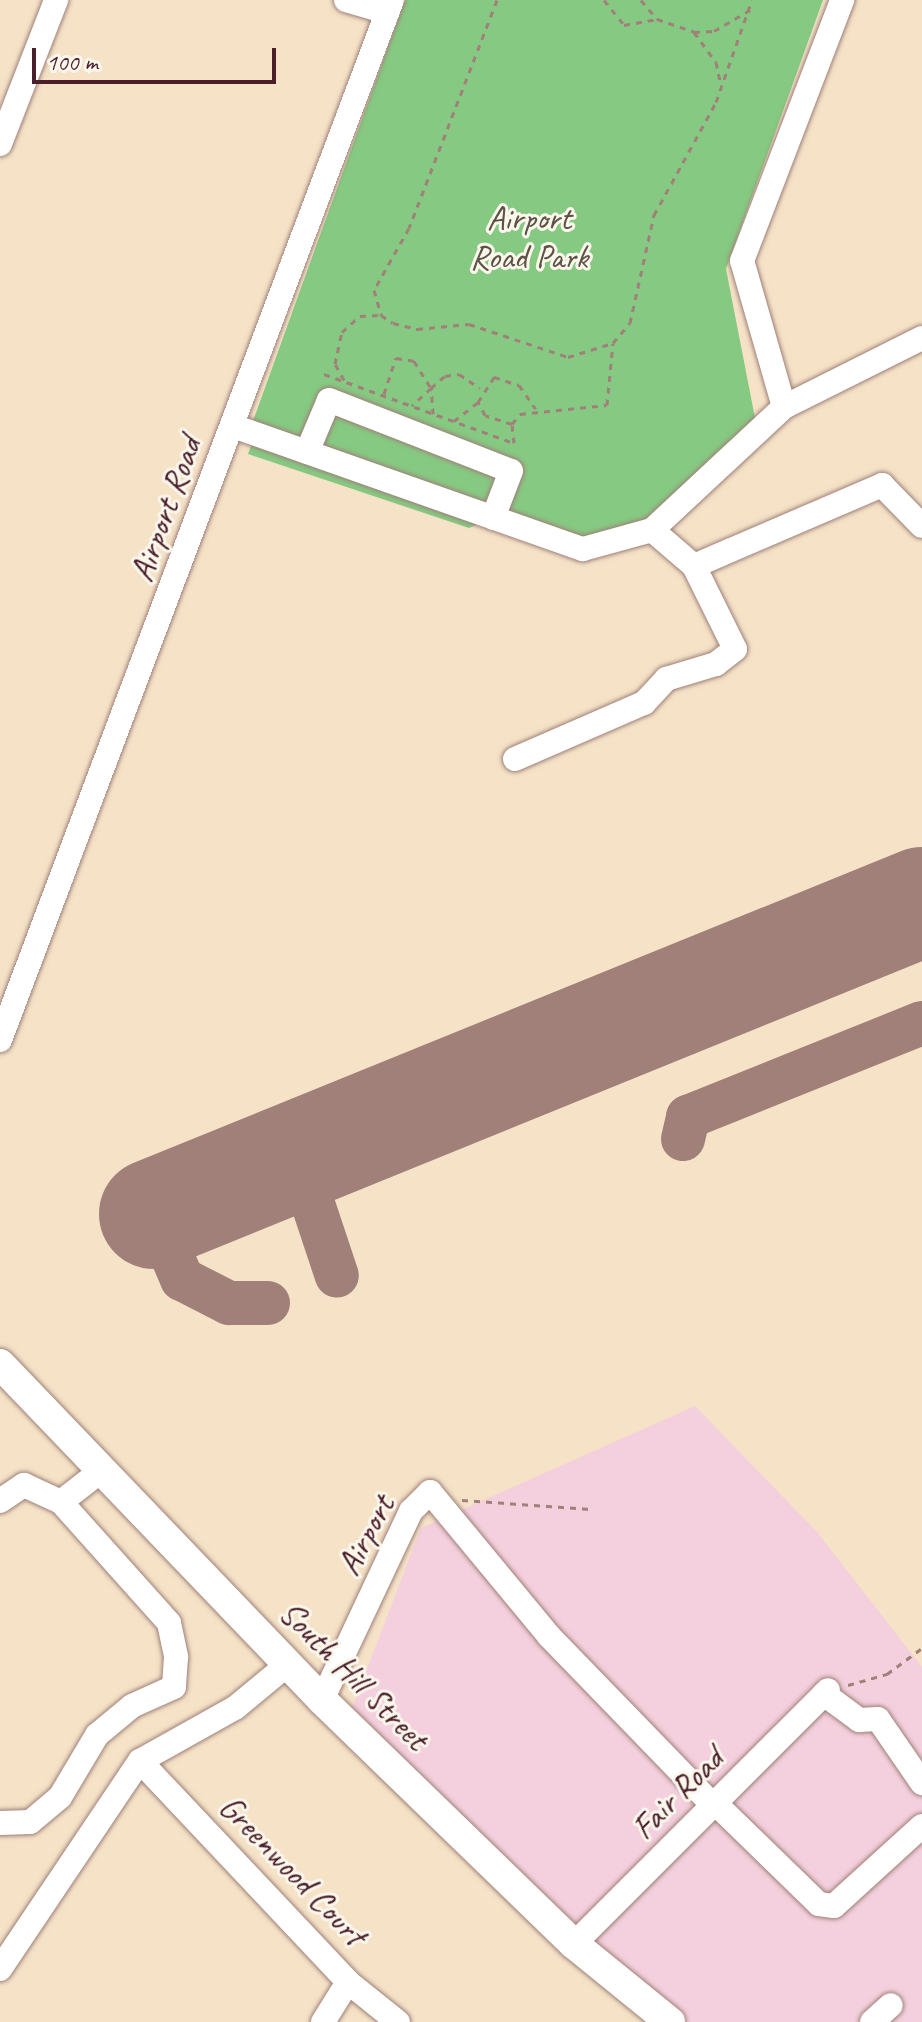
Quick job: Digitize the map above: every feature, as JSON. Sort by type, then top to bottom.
[{"type":"main road","name":"South Hill Street","points":[[0,1364],[322,1700],[574,1944],[670,2022]]},
{"type":"street","points":[[0,144],[56,0]]},
{"type":"street","points":[[346,0],[389,6]]},
{"type":"street","points":[[784,407],[742,261],[842,0]]},
{"type":"street","name":"Airport Road","points":[[0,1040],[389,6]]},
{"type":"street","points":[[233,426],[583,549],[652,530],[784,407],[922,338]]},
{"type":"street","points":[[307,452],[329,400],[511,471],[493,518]]},
{"type":"street","points":[[694,566],[882,485],[922,526]]},
{"type":"street","points":[[515,759],[644,703],[666,679],[716,664],[735,649],[694,566],[652,530]]},
{"type":"street","points":[[61,1502],[102,1470]]},
{"type":"street","points":[[0,1501],[24,1485],[61,1502],[169,1623],[174,1687],[132,1706],[97,1735],[81,1771],[30,1822],[0,1823]]},
{"type":"street","points":[[437,1500],[549,1636],[714,1804],[819,1904],[834,1906],[922,1826]]},
{"type":"street","name":"Airport","points":[[322,1700],[411,1511],[437,1500]]},
{"type":"street","points":[[0,1969],[140,1761],[219,1718],[288,1664]]},
{"type":"street","points":[[826,1692],[859,1720],[878,1719],[922,1783]]},
{"type":"street","name":"Fair Road","points":[[574,1944],[826,1692]]},
{"type":"street","name":"Greenwood Court","points":[[140,1761],[348,1982],[398,2022]]},
{"type":"street","points":[[323,2022],[348,1982]]},
{"type":"street","points":[[872,2022],[891,2005]]},
{"type":"path","points":[[381,315],[374,290],[409,228],[497,0]]},
{"type":"path","points":[[494,7],[503,0]]},
{"type":"path","points":[[604,0],[624,25],[657,19],[694,32],[714,31],[750,10]]},
{"type":"path","points":[[641,0],[657,19]]},
{"type":"path","points":[[345,382],[335,364],[342,332],[360,316],[381,315],[417,329],[469,324],[568,357],[613,343],[630,323],[654,215],[721,84],[752,0]]},
{"type":"path","points":[[694,32],[716,62],[721,84]]},
{"type":"path","points":[[512,424],[536,409],[607,405],[613,343]]},
{"type":"path","points":[[383,396],[396,358],[414,361],[431,388],[433,414]]},
{"type":"path","points":[[324,374],[514,443],[512,424]]},
{"type":"path","points":[[412,406],[431,388],[459,374],[480,389]]},
{"type":"path","points":[[512,424],[485,415],[478,402],[480,389],[494,377],[508,377],[536,409]]},
{"type":"path","points":[[454,421],[478,402]]},
{"type":"path","points":[[437,1500],[472,1497],[591,1509]]},
{"type":"path","points":[[826,1692],[887,1674],[922,1648]]},
{"type":"shaded area","points":[[695,1406],[817,1532],[922,1667],[922,2022],[680,2022],[349,1716],[421,1528]]},
{"type":"green space","name":"Airport Road Park","points":[[405,0],[823,0],[726,269],[755,418],[663,510],[603,544],[483,522],[469,528],[248,454],[255,435],[249,432]]},
{"type":"taxiway","points":[[683,1139],[688,1117],[922,1023]]},
{"type":"taxiway","points":[[297,1156],[337,1276]]},
{"type":"taxiway","points":[[154,1214],[182,1279],[229,1303],[268,1303]]},
{"type":"runway","points":[[154,1214],[922,902]]}]
